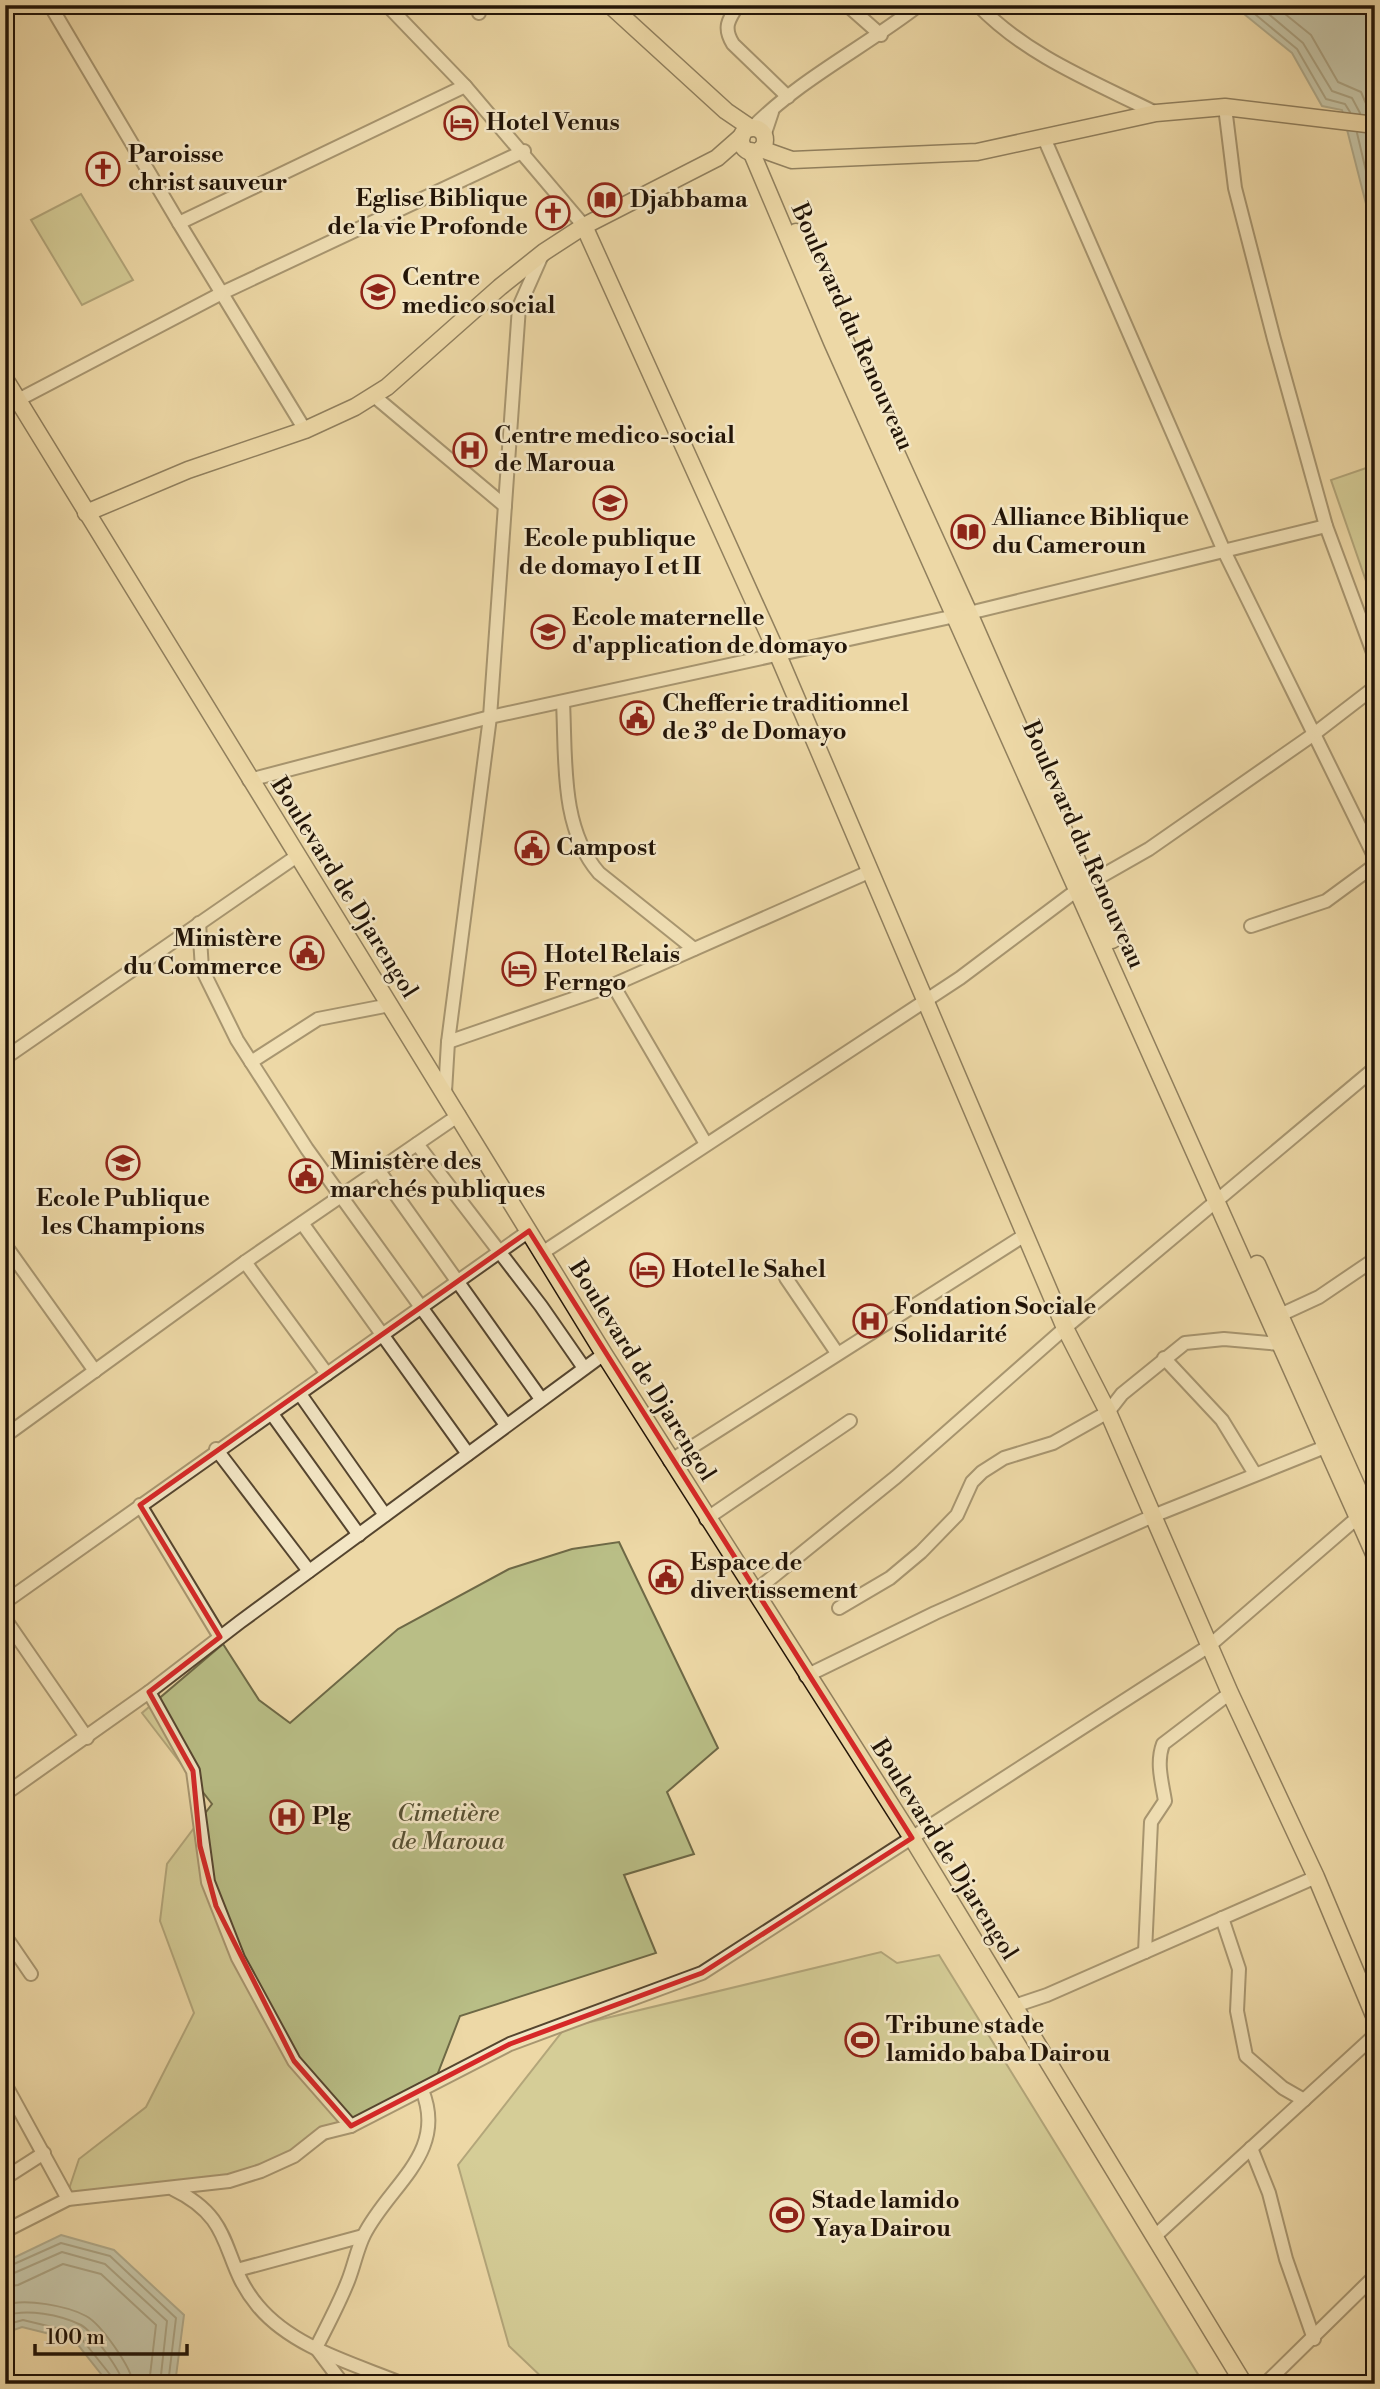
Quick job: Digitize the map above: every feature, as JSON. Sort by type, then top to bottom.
[{"type":"main road","points":[[610,5],[754,140],[792,160],[977,152],[1156,113],[1225,107],[1375,125]]},
{"type":"main road","points":[[86,513],[188,470],[305,430],[374,396],[544,252],[584,226],[754,140]]},
{"type":"main road","name":"Boulevard du Renouveau","points":[[754,140],[832,342],[962,614],[1221,1198],[1325,1447],[1366,1508],[1375,1556]]},
{"type":"main road","points":[[584,226],[778,654],[1065,1328],[1108,1412],[1230,1693],[1317,1877],[1375,2018]]},
{"type":"main road","name":"Boulevard de Djarengol","points":[[5,379],[706,1519],[912,1838],[1244,2384]]},
{"type":"main road","name":"Boulevard du Renouveau","points":[[1221,1198],[1280,1315],[1375,1527]]},
{"type":"street","points":[[50,5],[305,430]]},
{"type":"street","points":[[387,5],[524,151],[584,226]]},
{"type":"street","points":[[738,5],[727,22],[726,34],[788,97]]},
{"type":"street","points":[[847,5],[881,36]]},
{"type":"street","points":[[754,140],[772,112],[788,97],[881,36],[919,5]]},
{"type":"street","points":[[978,5],[1015,39],[1079,76],[1156,113]]},
{"type":"street","points":[[179,223],[465,86]]},
{"type":"street","points":[[1225,107],[1235,188],[1326,526],[1375,658]]},
{"type":"street","points":[[1044,138],[1224,551],[1375,858]]},
{"type":"street","points":[[18,400],[222,293],[524,151]]},
{"type":"street","points":[[445,1092],[448,1042],[490,716],[519,307],[544,252]]},
{"type":"street","points":[[374,396],[505,506]]},
{"type":"street","points":[[250,780],[490,716],[962,614],[1326,526]]},
{"type":"street","points":[[542,1253],[960,978],[1082,886],[1149,849],[1314,734],[1375,687]]},
{"type":"street","points":[[563,702],[570,811],[588,861],[599,873],[694,949]]},
{"type":"street","points":[[5,1058],[297,856]]},
{"type":"street","points":[[1251,926],[1326,901],[1375,865]]},
{"type":"street","points":[[448,1042],[613,985],[871,871]]},
{"type":"street","points":[[199,923],[202,970],[251,1062],[342,1196],[506,1425]]},
{"type":"street","points":[[613,985],[706,1144]]},
{"type":"street","points":[[251,1062],[318,1019],[390,1005]]},
{"type":"street","points":[[754,1592],[896,1477],[1065,1328],[1375,1068]]},
{"type":"street","points":[[5,1436],[245,1262],[459,1115]]},
{"type":"street","points":[[417,1144],[541,1306],[584,1367]]},
{"type":"street","points":[[379,1171],[541,1399]]},
{"type":"street","points":[[302,1223],[383,1332],[468,1454]]},
{"type":"street","points":[[5,1602],[216,1449],[272,1414],[457,1279],[529,1231]]},
{"type":"street","points":[[670,1461],[1025,1235]]},
{"type":"street","points":[[5,1245],[96,1371]]},
{"type":"street","points":[[1280,1315],[1319,1297],[1375,1259]]},
{"type":"street","points":[[245,1262],[327,1374]]},
{"type":"street","points":[[786,1278],[837,1353]]},
{"type":"street","points":[[839,1608],[890,1578],[921,1552],[957,1515],[972,1482],[982,1472],[1004,1458],[1053,1443],[1108,1412],[1116,1399],[1185,1343],[1203,1340],[1280,1344]]},
{"type":"street","points":[[5,1794],[87,1738],[604,1354]]},
{"type":"street","points":[[1164,1358],[1227,1426],[1255,1474]]},
{"type":"street","points":[[300,1394],[386,1515]]},
{"type":"street","points":[[272,1414],[359,1535]]},
{"type":"street","points":[[706,1519],[850,1421]]},
{"type":"street","points":[[806,1676],[935,1613],[1153,1516],[1325,1447]]},
{"type":"street","points":[[216,1449],[309,1571]]},
{"type":"street","points":[[140,1506],[220,1637]]},
{"type":"street","points":[[5,2231],[68,2199],[229,2181],[261,2171],[294,2156],[323,2133],[351,2126],[510,2044],[702,1973],[1209,1646],[1366,1508]]},
{"type":"street","points":[[5,1619],[87,1738]]},
{"type":"street","points":[[149,1692],[193,1771],[208,1882],[238,1958],[294,2061],[351,2126]]},
{"type":"street","points":[[1145,1952],[1151,1822],[1165,1801],[1159,1768],[1161,1750],[1163,1744],[1230,1693]]},
{"type":"street","points":[[1014,2006],[1317,1877]]},
{"type":"street","points":[[1222,1918],[1239,1969],[1237,2011],[1246,2056],[1283,2088],[1304,2100]]},
{"type":"street","points":[[5,1936],[31,1974]]},
{"type":"street","points":[[1154,2237],[1375,2035]]},
{"type":"street","points":[[5,2084],[68,2199]]},
{"type":"street","points":[[316,2348],[347,2282],[363,2236],[412,2169],[427,2138],[430,2108],[422,2090]]},
{"type":"street","points":[[1251,2148],[1269,2193],[1286,2259],[1314,2339]]},
{"type":"street","points":[[5,2178],[44,2153]]},
{"type":"street","points":[[173,2189],[208,2210],[220,2227],[247,2292],[271,2321],[316,2348],[403,2384]]},
{"type":"street","points":[[237,2270],[363,2236]]},
{"type":"street","points":[[1265,2384],[1314,2339],[1375,2276]]},
{"type":"street","points":[[316,2348],[342,2384]]},
{"type":"highlighted area","points":[[529,1231],[912,1838],[702,1973],[510,2044],[351,2126],[294,2061],[216,1906],[200,1846],[193,1771],[149,1692],[220,1637],[140,1505]]},
{"type":"green space","points":[[81,194],[133,280],[82,305],[31,220]]},
{"type":"green space","points":[[1375,465],[1375,607],[1331,480]]},
{"type":"green space","name":"Cimetière de Maroua","points":[[619,1542],[718,1748],[667,1792],[694,1854],[624,1875],[656,1953],[460,2016],[436,2078],[350,2124],[294,2161],[182,2184],[67,2195],[79,2159],[146,2107],[194,2013],[160,1921],[167,1864],[212,1804],[142,1713],[223,1644],[259,1700],[290,1723],[398,1629],[509,1569],[572,1549]]},
{"type":"green space","name":"Stade lamido Yaya Dairou","points":[[881,1952],[897,1963],[939,1955],[1204,2384],[549,2384],[509,2346],[458,2165],[565,2028]]},
{"type":"water","points":[[1233,5],[1375,5],[1375,239],[1342,110],[1322,106],[1292,53]]},
{"type":"water","points":[[61,2235],[114,2250],[184,2315],[175,2384],[109,2384],[74,2340],[22,2327],[5,2333],[5,2262]]},
{"type":"place","name":"Hotel Venus","points":[[461,123]]},
{"type":"place","name":"Paroisse christ sauveur","points":[[103,169]]},
{"type":"place","name":"Djabbama","points":[[605,200]]},
{"type":"place","name":"Eglise Biblique de la vie Profonde","points":[[553,213]]},
{"type":"place","name":"Centre medico social","points":[[378,292]]},
{"type":"place","name":"Centre medico-social de Maroua","points":[[470,450]]},
{"type":"place","name":"Ecole publique de domayo I et II","points":[[610,503]]},
{"type":"place","name":"Alliance Biblique du Cameroun","points":[[968,532]]},
{"type":"place","name":"Ecole maternelle d'application de domayo","points":[[548,632]]},
{"type":"place","name":"Chefferie traditionnel de 3° de Domayo","points":[[637,718]]},
{"type":"place","name":"Campost","points":[[532,848]]},
{"type":"place","name":"Ministère du Commerce","points":[[307,953]]},
{"type":"place","name":"Hotel Relais Ferngo","points":[[519,969]]},
{"type":"place","name":"Ecole Publique les Champions","points":[[123,1163]]},
{"type":"place","name":"Ministère des marchés publiques","points":[[306,1176]]},
{"type":"place","name":"Hotel le Sahel","points":[[647,1270]]},
{"type":"place","name":"Fondation Sociale Solidarité","points":[[870,1321]]},
{"type":"place","name":"Espace de divertissement","points":[[666,1577]]},
{"type":"place","name":"Plg","points":[[287,1817]]},
{"type":"place","name":"Tribune stade lamido baba Dairou","points":[[862,2040]]},
{"type":"place","name":"Stade lamido Yaya Dairou","points":[[787,2215]]}]
